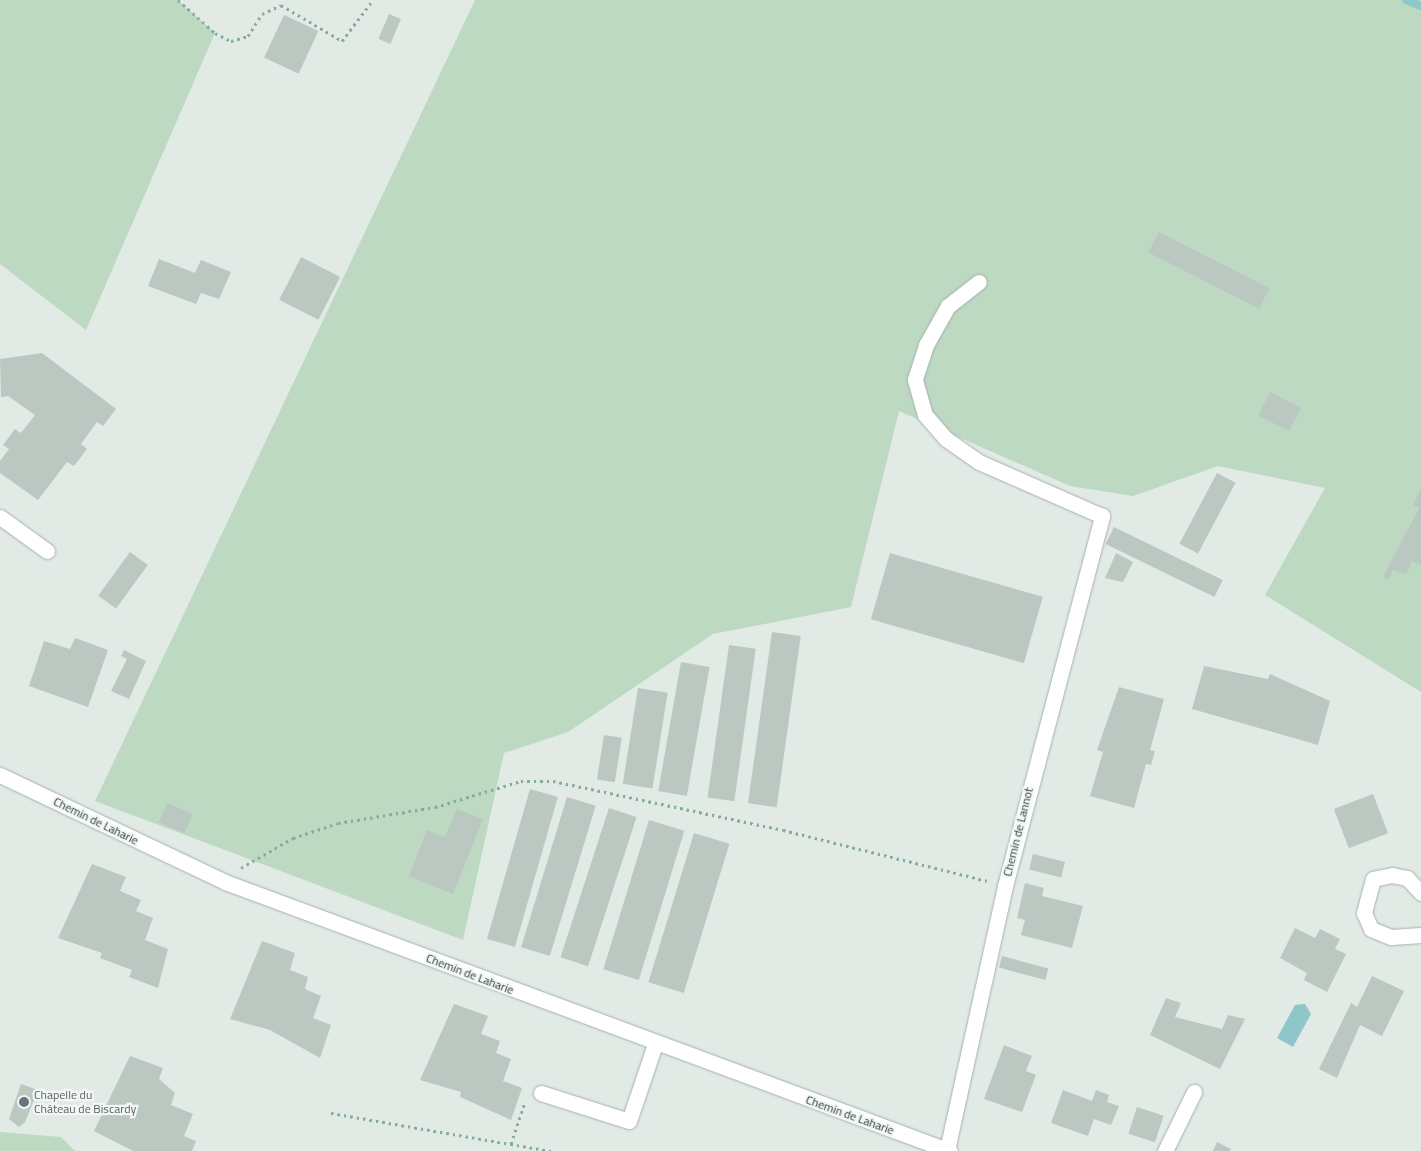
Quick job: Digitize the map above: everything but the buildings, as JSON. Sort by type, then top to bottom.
[{"type":"street","name":"Chemin de Lannot","points":[[948,1151],[1005,886],[1102,516],[979,462],[946,440],[925,415],[915,379],[926,345],[948,306],[979,282]]},
{"type":"street","points":[[0,517],[47,552]]},
{"type":"street","name":"Chemin de Laharie","points":[[0,775],[225,882],[655,1044],[948,1151]]},
{"type":"street","points":[[1421,893],[1407,878],[1392,875],[1372,879],[1364,913],[1371,929],[1391,937],[1421,935]]},
{"type":"street","points":[[541,1093],[629,1121],[655,1044]]},
{"type":"street","points":[[1165,1151],[1194,1092]]},
{"type":"path","points":[[178,0],[215,33],[231,41],[248,36],[262,14],[281,5],[342,42],[373,0]]},
{"type":"path","points":[[225,882],[254,857],[338,824],[435,807],[521,781],[554,781],[783,830],[1005,886]]},
{"type":"path","points":[[511,1144],[529,1088],[541,1093]]},
{"type":"path","points":[[331,1113],[552,1151]]},
{"type":"green space","points":[[0,0],[178,0],[215,33],[86,330],[0,264]]},
{"type":"green space","points":[[475,0],[1421,0],[1421,692],[1265,595],[1325,488],[1218,466],[1133,496],[1070,486],[899,411],[851,607],[713,634],[568,732],[504,753],[463,940],[95,801]]},
{"type":"green space","points":[[0,1132],[61,1137],[75,1151],[0,1151]]},
{"type":"water","points":[[1305,1004],[1311,1014],[1293,1047],[1277,1038],[1295,1005]]},
{"type":"waterway","points":[[1406,0],[1421,6]]},
{"type":"place","name":"Chapelle du Château de Biscardy","points":[[24,1102]]}]
